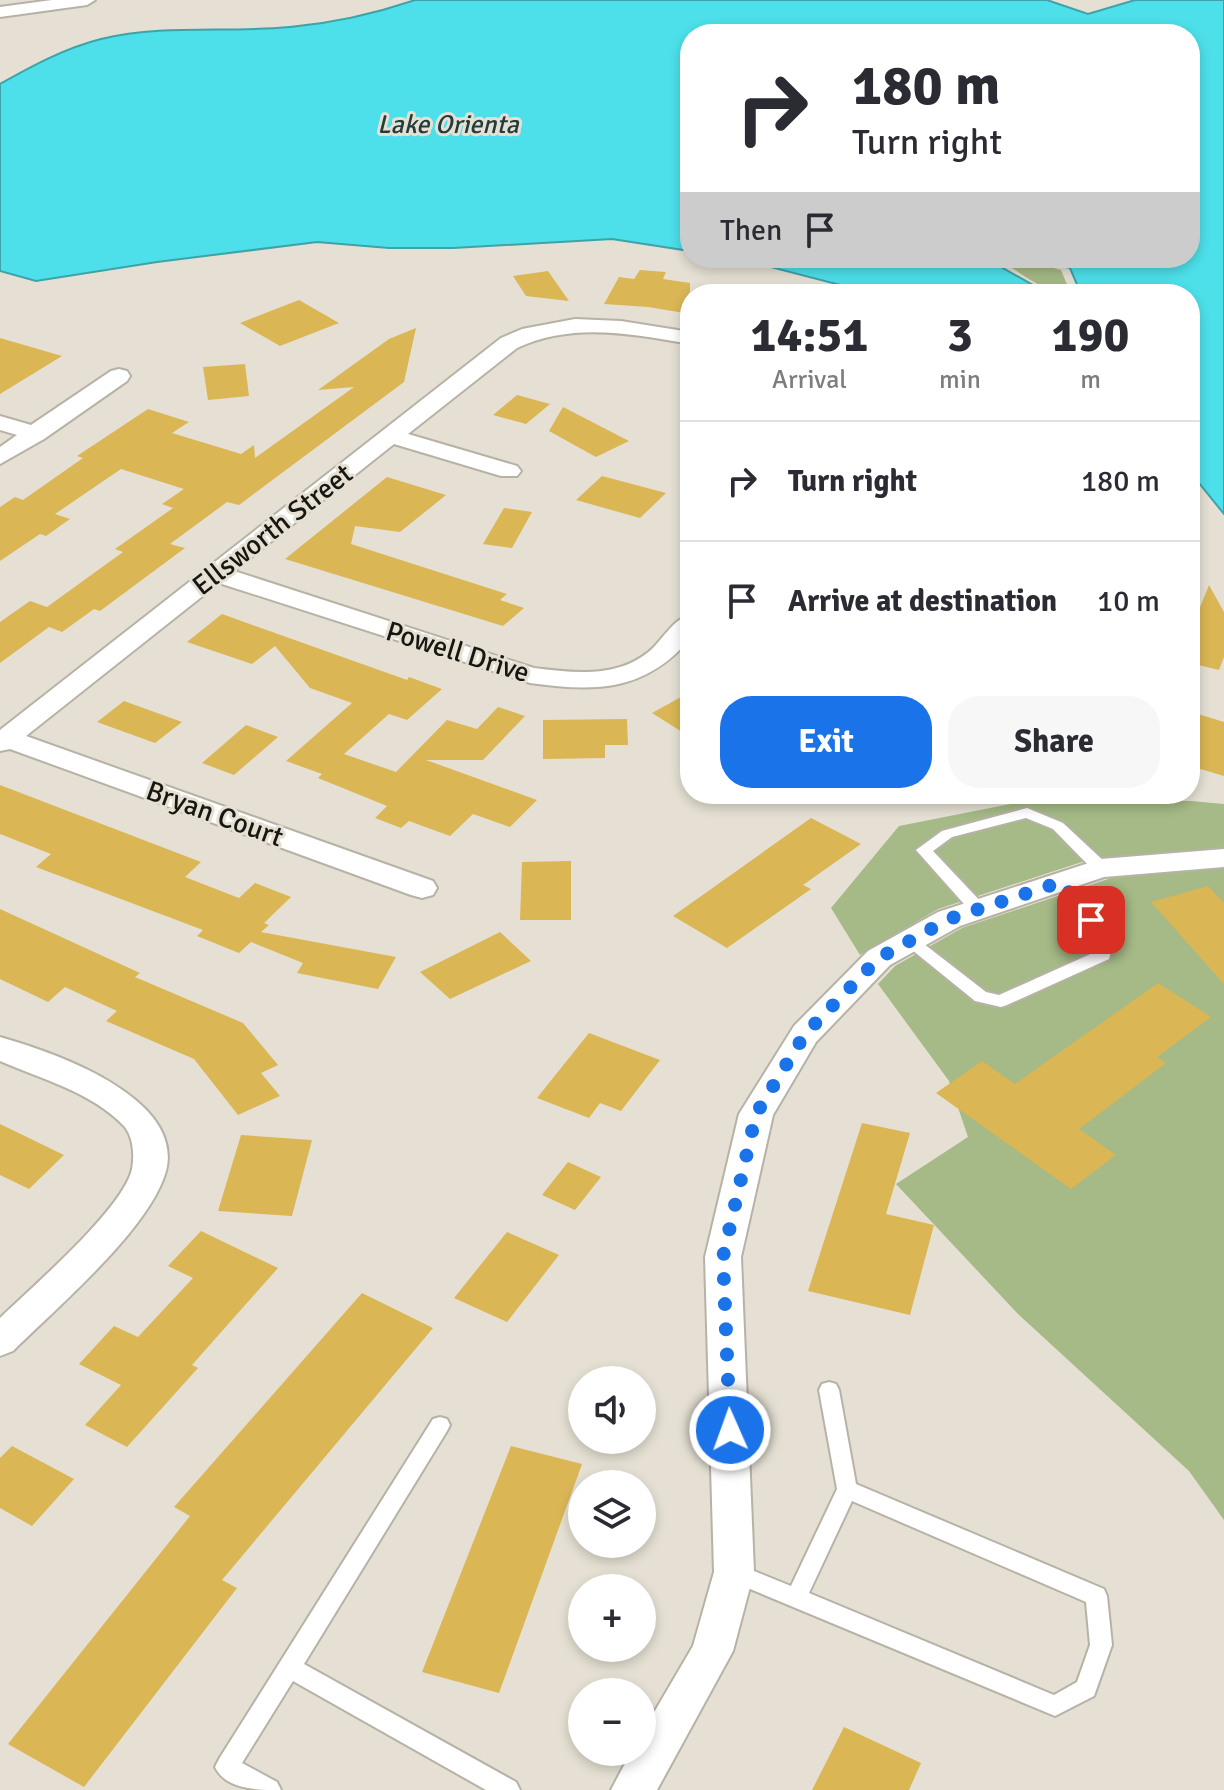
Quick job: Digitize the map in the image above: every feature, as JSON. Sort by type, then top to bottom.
[{"type":"street","points":[[0,12],[87,0]]},
{"type":"street","name":"Ellsworth Street","points":[[4,740],[509,343],[527,333],[574,325],[639,329],[680,336]]},
{"type":"street","points":[[0,457],[119,376]]},
{"type":"street","points":[[0,423],[36,434]]},
{"type":"street","points":[[390,436],[509,471]]},
{"type":"street","name":"Powell Drive","points":[[214,573],[530,675],[566,680],[605,680],[632,673],[657,658],[680,634]]},
{"type":"street","name":"Bryan Court","points":[[4,740],[422,888]]},
{"type":"street","points":[[633,1790],[712,1651],[734,1572],[723,1257],[756,1114],[805,1034],[879,958],[949,919],[1101,868],[1224,858]]},
{"type":"street","points":[[0,1048],[103,1094],[137,1118],[151,1147],[148,1175],[129,1208],[0,1341]]},
{"type":"lane","points":[[978,909],[924,850],[947,834],[1027,813],[1058,826],[1101,868]]},
{"type":"lane","points":[[909,941],[981,997],[1001,1001],[1103,955],[1106,939],[1061,882]]},
{"type":"lane","points":[[796,1598],[847,1489],[829,1390]]},
{"type":"lane","points":[[269,1790],[227,1767],[440,1425]]},
{"type":"lane","points":[[734,1572],[1055,1706],[1086,1689],[1101,1645],[1096,1596],[847,1489]]},
{"type":"lane","points":[[289,1667],[508,1790]]},
{"type":"green space","points":[[1012,268],[1061,270],[1067,284],[1038,284]]},
{"type":"green space","points":[[1200,802],[1224,804],[1224,848],[1094,858],[938,909],[860,955],[831,908],[899,826],[1010,804]]},
{"type":"green space","points":[[1224,868],[1224,1520],[1189,1471],[1018,1314],[896,1184],[968,1137],[949,1081],[878,984],[895,966],[962,928],[1111,878]]},
{"type":"water","name":"Lake Orienta","points":[[415,0],[1047,0],[1088,14],[1135,0],[1224,0],[1224,514],[1200,484],[1200,284],[1077,284],[1070,268],[1200,268],[1200,24],[680,24],[680,249],[612,239],[453,248],[389,248],[317,242],[36,281],[0,271],[0,84],[62,52],[125,34],[266,29],[306,25],[384,10]]},
{"type":"water","points":[[775,268],[1003,268],[1031,284],[836,284]]},
{"type":"building","points":[[640,270],[666,272],[663,279],[690,283],[680,284],[680,312],[604,304],[619,277],[634,279]]},
{"type":"building","points":[[548,271],[569,301],[526,296],[513,276]]},
{"type":"building","points":[[299,300],[339,323],[280,346],[240,323]]},
{"type":"building","points":[[416,328],[404,382],[239,505],[227,502],[170,544],[185,548],[100,611],[94,609],[62,632],[49,627],[0,663],[0,622],[30,601],[47,607],[123,552],[115,549],[173,508],[162,504],[184,489],[121,469],[55,514],[70,519],[46,536],[40,534],[0,561],[0,507],[15,497],[23,500],[83,458],[77,456],[148,409],[189,422],[172,433],[241,454],[254,445],[255,458],[354,387],[318,390],[389,339]]},
{"type":"building","points":[[0,338],[62,356],[0,394]]},
{"type":"building","points":[[245,364],[249,396],[208,400],[203,367]]},
{"type":"building","points":[[517,395],[550,404],[526,424],[493,415]]},
{"type":"building","points":[[563,407],[629,441],[596,457],[549,431]]},
{"type":"building","points":[[602,476],[666,493],[640,518],[576,500]]},
{"type":"building","points":[[387,477],[446,495],[400,532],[355,526],[351,544],[507,594],[500,600],[524,608],[503,626],[285,559]]},
{"type":"building","points":[[504,508],[532,512],[512,548],[483,544]]},
{"type":"building","points":[[1209,585],[1224,612],[1224,657],[1219,670],[1200,665],[1200,607]]},
{"type":"building","points":[[222,614],[407,680],[409,677],[442,689],[407,720],[389,714],[344,754],[396,772],[447,720],[477,729],[498,707],[525,716],[483,760],[426,760],[537,800],[510,827],[473,814],[450,836],[409,821],[401,828],[375,818],[387,806],[318,778],[322,774],[286,761],[352,703],[310,688],[275,646],[252,664],[187,642]]},
{"type":"building","points":[[680,698],[680,731],[652,713]]},
{"type":"building","points":[[124,701],[182,722],[155,743],[97,722]]},
{"type":"building","points":[[1200,715],[1224,722],[1224,776],[1200,769]]},
{"type":"building","points":[[627,719],[628,745],[605,745],[605,758],[543,759],[543,720]]},
{"type":"building","points":[[246,725],[278,737],[234,775],[202,763]]},
{"type":"building","points":[[0,785],[201,862],[185,877],[239,898],[255,883],[291,897],[264,923],[269,925],[261,932],[396,957],[378,989],[297,973],[303,963],[251,942],[239,953],[197,936],[203,930],[36,867],[51,854],[0,834]]},
{"type":"building","points":[[811,818],[861,844],[803,885],[811,889],[727,948],[673,916]]},
{"type":"building","points":[[571,861],[571,920],[520,920],[522,862]]},
{"type":"building","points":[[1208,886],[1224,903],[1224,984],[1151,902]]},
{"type":"building","points":[[0,909],[140,973],[135,977],[243,1023],[278,1065],[261,1073],[280,1096],[238,1115],[194,1059],[106,1021],[117,1011],[65,987],[48,1002],[0,979]]},
{"type":"building","points":[[500,932],[531,961],[450,999],[420,972]]},
{"type":"building","points":[[1158,983],[1211,1017],[1157,1057],[1166,1063],[1079,1129],[1116,1155],[1071,1189],[936,1093],[982,1061],[1015,1084]]},
{"type":"building","points":[[589,1033],[660,1060],[621,1111],[600,1103],[589,1118],[537,1098]]},
{"type":"building","points":[[862,1123],[910,1133],[886,1214],[934,1225],[910,1315],[808,1291]]},
{"type":"building","points":[[0,1124],[64,1155],[29,1189],[0,1175]]},
{"type":"building","points":[[241,1135],[312,1140],[292,1216],[218,1211]]},
{"type":"building","points":[[568,1162],[601,1177],[575,1210],[542,1195]]},
{"type":"building","points":[[201,1231],[278,1268],[192,1365],[198,1368],[127,1447],[85,1425],[121,1385],[79,1364],[114,1326],[138,1337],[193,1278],[168,1266]]},
{"type":"building","points":[[507,1232],[559,1255],[507,1322],[454,1298]]},
{"type":"building","points":[[362,1293],[433,1328],[222,1580],[237,1588],[84,1787],[8,1744],[190,1516],[174,1507]]},
{"type":"building","points":[[12,1446],[74,1479],[32,1526],[0,1508],[0,1458]]},
{"type":"building","points":[[511,1446],[582,1464],[580,1470],[568,1470],[568,1503],[499,1693],[422,1672]]},
{"type":"building","points":[[844,1727],[921,1763],[909,1790],[812,1790]]},
{"type":"route","points":[[730,1430],[723,1257],[756,1114],[805,1034],[879,958],[949,919],[1061,882],[1091,920]]}]
